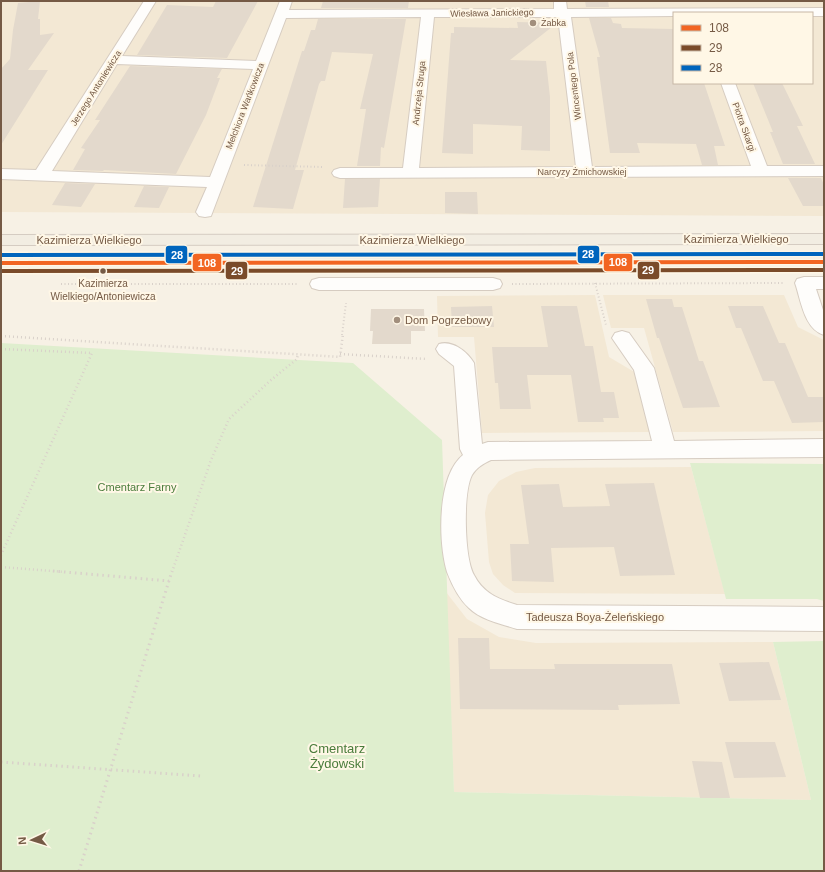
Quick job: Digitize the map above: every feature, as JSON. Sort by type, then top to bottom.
[{"type":"main road","name":"Kazimierza Wielkiego","points":[[1,240],[824,239]]},
{"type":"main road","name":"Kazimierza Wielkiego","points":[[1,263],[824,262]]},
{"type":"street","name":"Jerzego Antoniewicza","points":[[41,175],[150,1]]},
{"type":"street","name":"Wiesława Janickiego","points":[[283,7],[428,13],[470,7],[561,7],[702,12],[732,6],[824,12]]},
{"type":"street","name":"Melchiora Wańkowicza","points":[[205,212],[283,7]]},
{"type":"street","name":"Wincentego Pola","points":[[561,7],[566,19],[585,172]]},
{"type":"street","name":"Andrzeja Struga","points":[[411,172],[428,13]]},
{"type":"street","points":[[113,60],[261,65]]},
{"type":"street","name":"Piotra Skargi","points":[[728,84],[761,172]]},
{"type":"street","name":"Narcyzy Żmichowskiej","points":[[333,170],[411,172],[824,171]]},
{"type":"street","points":[[1,174],[216,182]]},
{"type":"street","points":[[824,283],[804,283],[809,295],[809,304],[818,321],[824,328]]},
{"type":"street","points":[[319,284],[493,284]]},
{"type":"street","points":[[614,333],[644,368],[665,449]]},
{"type":"street","points":[[439,354],[464,363],[471,449],[476,456],[488,451],[505,450],[824,448]]},
{"type":"street","name":"Tadeusza Boya-Żeleńskiego","points":[[476,456],[462,471],[456,486],[454,511],[456,548],[463,579],[478,600],[496,610],[517,617],[824,619]]},
{"type":"path","points":[[240,165],[333,170]]},
{"type":"path","points":[[594,279],[614,333]]},
{"type":"path","points":[[493,284],[804,283]]},
{"type":"path","points":[[57,284],[319,284]]},
{"type":"path","points":[[1,336],[340,357],[348,284]]},
{"type":"path","points":[[1,348],[92,353],[1,555]]},
{"type":"path","points":[[79,871],[169,581],[211,460],[230,419],[271,380],[297,359],[298,354]]},
{"type":"path","points":[[340,354],[439,354]]},
{"type":"path","points":[[1,567],[169,581]]},
{"type":"path","points":[[1,762],[110,771],[201,776]]},
{"type":"shaded area","points":[[1,1],[824,1],[824,216],[1,212]]},
{"type":"shaded area","points":[[595,295],[609,357],[636,373],[650,432],[482,433],[474,337],[438,337],[437,296]]},
{"type":"shaded area","points":[[603,295],[784,295],[798,327],[824,340],[824,431],[673,432],[644,328],[611,328]]},
{"type":"shaded area","points":[[691,467],[725,594],[515,593],[503,585],[493,574],[489,562],[485,513],[488,495],[499,481],[516,472],[535,468]]},
{"type":"shaded area","points":[[446,592],[467,619],[499,637],[536,643],[773,642],[811,800],[454,792]]},
{"type":"green space","points":[[1,343],[353,363],[442,440],[454,792],[811,800],[773,642],[824,641],[824,871],[1,871]]},
{"type":"green space","points":[[690,463],[824,464],[824,601],[817,599],[726,599]]},
{"type":"building","points":[[40,1],[38,19],[40,19],[40,35],[54,33],[28,70],[48,70],[1,145],[1,69],[10,59],[18,3]]},
{"type":"building","points":[[216,1],[258,1],[227,58],[137,55],[167,5],[213,7]]},
{"type":"building","points":[[323,1],[409,1],[408,8],[321,8]]},
{"type":"building","points":[[585,1],[608,1],[609,7],[586,7]]},
{"type":"building","points":[[589,18],[611,18],[613,23],[621,24],[622,28],[673,29],[673,84],[704,84],[725,146],[714,146],[718,165],[702,165],[696,144],[637,143],[640,153],[610,153],[597,57],[600,57]]},
{"type":"building","points":[[318,19],[406,19],[384,148],[381,147],[380,166],[357,166],[366,109],[360,109],[373,54],[332,52],[325,81],[321,81],[319,84],[295,170],[304,170],[293,209],[253,207],[302,51],[304,51],[311,30],[315,30]]},
{"type":"building","points":[[517,22],[557,23],[510,60],[546,61],[550,97],[550,151],[521,150],[522,126],[473,124],[473,154],[442,153],[451,33],[454,33],[454,27],[518,28]]},
{"type":"building","points":[[130,66],[222,69],[217,78],[220,78],[206,115],[176,174],[104,170],[73,170],[85,149],[81,148],[100,120],[95,120]]},
{"type":"building","points":[[753,84],[782,84],[803,126],[797,126],[815,164],[783,164],[770,132],[773,132]]},
{"type":"building","points":[[788,178],[821,178],[824,185],[824,206],[803,206]]},
{"type":"building","points":[[345,179],[380,179],[378,207],[343,208]]},
{"type":"building","points":[[65,183],[95,184],[81,207],[52,205]]},
{"type":"building","points":[[144,186],[169,187],[159,208],[134,207]]},
{"type":"building","points":[[445,192],[477,192],[478,214],[445,213]]},
{"type":"building","points":[[646,299],[672,299],[674,307],[682,307],[699,361],[703,361],[720,407],[683,408],[659,338],[657,338]]},
{"type":"building","points":[[492,306],[494,327],[452,327],[451,307]]},
{"type":"building","points":[[541,306],[577,306],[585,346],[593,346],[601,392],[614,392],[619,418],[603,418],[604,422],[578,422],[571,375],[527,375],[531,409],[500,409],[498,383],[495,383],[492,347],[548,347]]},
{"type":"building","points":[[728,306],[763,306],[779,343],[785,343],[808,397],[824,397],[824,422],[792,423],[774,381],[763,381],[741,328],[736,328]]},
{"type":"building","name":"Dom Pogrzebowy","points":[[371,309],[424,309],[425,331],[411,331],[411,344],[372,344],[373,331],[370,331]]},
{"type":"building","points":[[654,483],[675,575],[620,576],[614,547],[551,548],[554,582],[512,581],[510,544],[529,544],[521,485],[559,484],[563,507],[610,506],[605,484]]},
{"type":"building","points":[[458,638],[489,638],[490,669],[555,669],[554,664],[672,664],[680,704],[618,705],[619,710],[460,709]]},
{"type":"building","points":[[769,662],[781,700],[729,701],[719,663]]},
{"type":"building","points":[[725,742],[775,742],[786,777],[734,778]]},
{"type":"building","points":[[692,761],[722,762],[730,798],[700,798]]},
{"type":"transit line","name":"28","points":[[1,255],[824,254]]},
{"type":"transit line","name":"108","points":[[1,263],[824,262]]},
{"type":"transit line","name":"29","points":[[1,271],[824,270]]},
{"type":"place","name":"Żabka","points":[[533,23]]},
{"type":"place","name":"Kazimierza Wielkiego/Antoniewicza","points":[[103,271]]},
{"type":"place","name":"Dom Pogrzebowy","points":[[397,320]]},
{"type":"park label","name":"Cmentarz Farny","points":[[137,487]]},
{"type":"park label","name":"Cmentarz Żydowski","points":[[337,756]]}]
